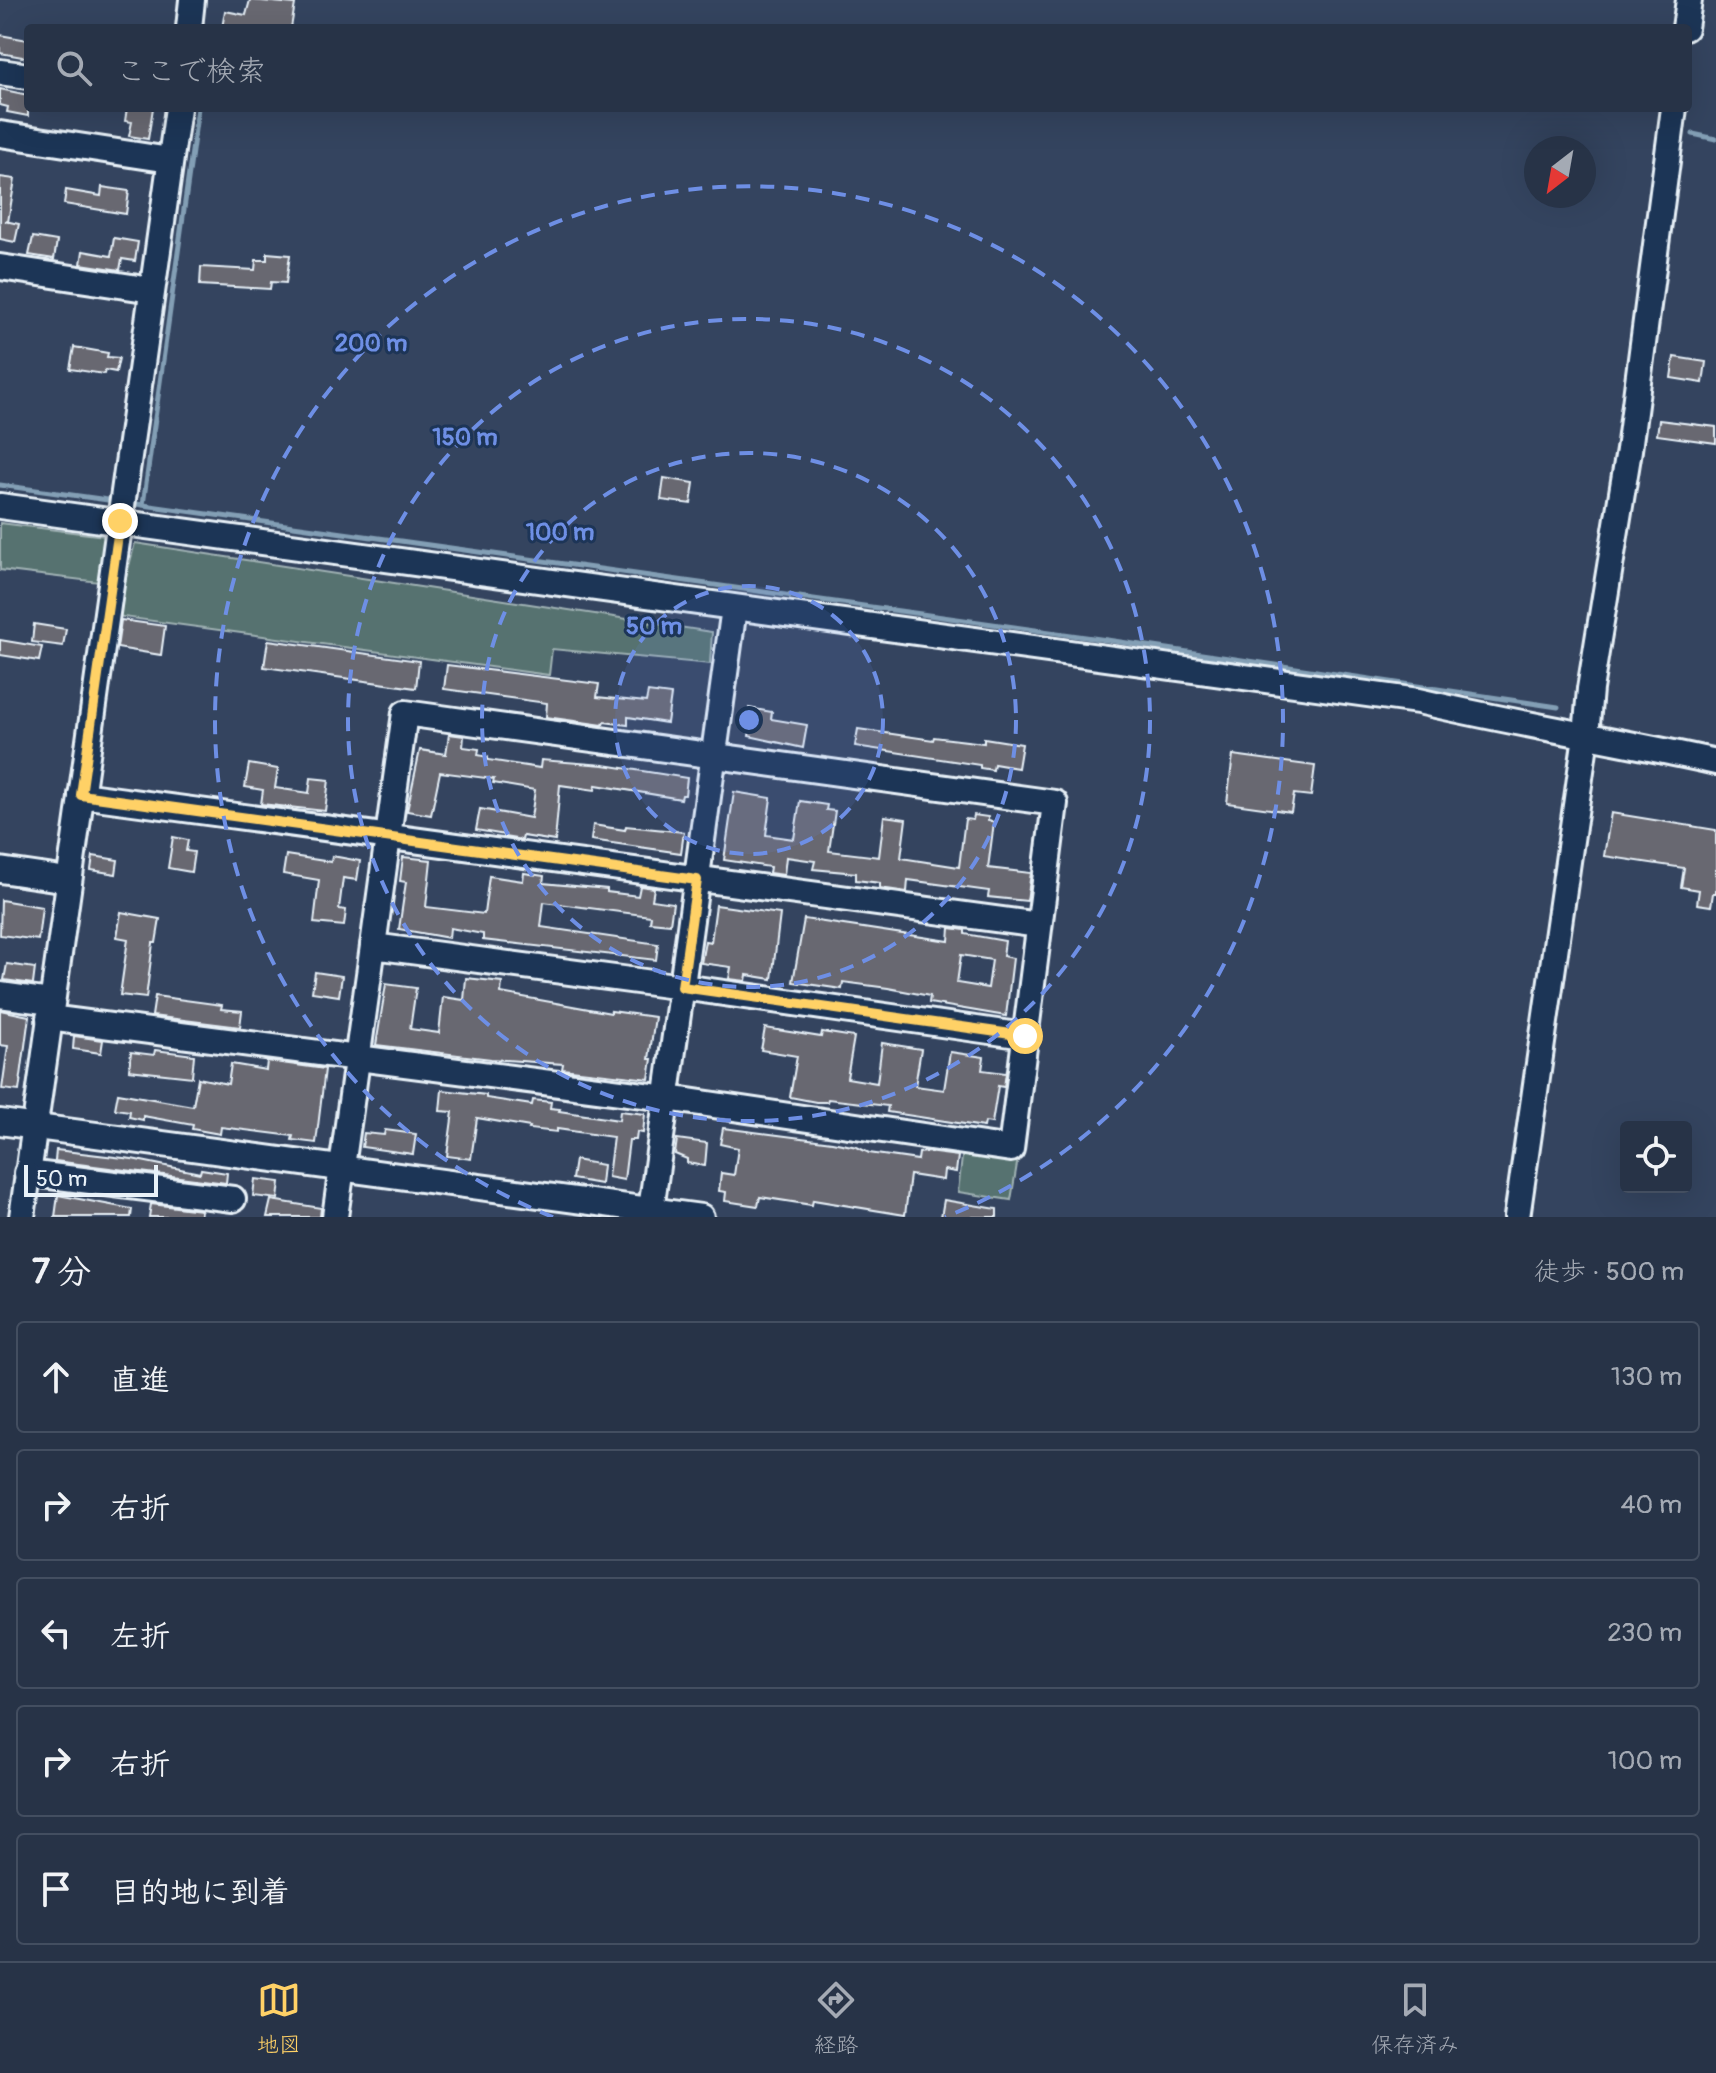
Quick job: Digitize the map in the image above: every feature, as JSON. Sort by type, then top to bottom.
[{"type":"street","points":[[189,24],[192,0]]},
{"type":"street","points":[[1686,24],[1689,0]]},
{"type":"street","points":[[0,72],[24,75]]},
{"type":"street","points":[[22,1217],[177,112]]},
{"type":"street","points":[[1517,1217],[1586,736],[1590,689],[1629,450],[1673,112]]},
{"type":"street","points":[[0,134],[170,160]]},
{"type":"street","points":[[0,267],[152,290]]},
{"type":"street","points":[[0,506],[1418,701],[1716,762]]},
{"type":"street","points":[[651,1214],[734,608]]},
{"type":"street","points":[[0,995],[50,1010],[356,1057],[667,1098],[1011,1149],[1055,803],[405,713],[356,1057],[335,1217]]},
{"type":"street","points":[[81,795],[1039,925]]},
{"type":"street","points":[[0,870],[68,880]]},
{"type":"street","points":[[373,946],[1025,1036]]},
{"type":"street","points":[[0,1122],[651,1214],[701,1217]]},
{"type":"street","points":[[27,1173],[233,1199]]},
{"type":"green space","points":[[0,523],[113,537],[107,583],[0,570]]},
{"type":"green space","points":[[135,543],[712,632],[710,664],[552,649],[549,675],[116,616]]},
{"type":"green space","points":[[963,1149],[1018,1158],[1011,1200],[958,1192]]},
{"type":"building","points":[[250,0],[295,4],[292,24],[223,24],[225,11],[246,15]]},
{"type":"building","points":[[0,35],[24,39],[24,57],[0,53]]},
{"type":"building","points":[[0,89],[24,94],[24,112],[28,112],[28,116],[7,112],[8,107],[0,105]]},
{"type":"building","points":[[126,112],[152,112],[148,139],[129,136],[132,122],[125,121]]},
{"type":"building","points":[[0,177],[15,179],[8,222],[19,224],[15,242],[0,239]]},
{"type":"building","points":[[102,187],[129,191],[126,214],[64,204],[66,190],[101,196]]},
{"type":"building","points":[[33,237],[57,241],[54,259],[29,255]]},
{"type":"building","points":[[114,238],[138,242],[135,261],[122,259],[120,270],[81,264],[83,251],[111,256]]},
{"type":"building","points":[[267,253],[290,255],[286,283],[271,282],[270,289],[200,285],[201,267],[255,270],[256,260],[267,260]]},
{"type":"building","points":[[74,347],[119,358],[116,372],[105,370],[104,374],[70,369]]},
{"type":"building","points":[[1674,357],[1706,362],[1703,383],[1671,378]]},
{"type":"building","points":[[1659,420],[1716,427],[1716,443],[1657,435]]},
{"type":"building","points":[[664,478],[694,483],[691,504],[661,500]]},
{"type":"building","points":[[121,620],[165,626],[161,655],[117,648]]},
{"type":"building","points":[[34,624],[66,629],[63,646],[32,642]]},
{"type":"building","points":[[0,640],[42,647],[39,661],[0,655]]},
{"type":"building","points":[[268,640],[419,661],[416,688],[264,667]]},
{"type":"building","points":[[447,665],[599,684],[597,697],[646,702],[648,692],[671,695],[667,723],[628,717],[628,725],[604,722],[603,725],[546,717],[547,703],[444,689]]},
{"type":"building","points":[[749,708],[772,712],[771,719],[807,725],[803,748],[749,736],[750,729],[746,729]]},
{"type":"building","points":[[858,729],[933,740],[934,737],[984,743],[984,738],[1022,744],[1018,768],[994,764],[993,770],[980,768],[980,765],[855,746]]},
{"type":"building","points":[[449,734],[464,736],[463,747],[479,749],[478,755],[488,757],[488,760],[540,768],[541,760],[604,765],[687,778],[685,795],[681,799],[596,785],[595,790],[560,785],[555,841],[523,836],[522,840],[476,830],[480,809],[531,818],[535,790],[493,783],[494,779],[440,772],[431,815],[407,811],[420,750],[446,754]]},
{"type":"building","points":[[1233,755],[1315,766],[1311,796],[1294,794],[1291,812],[1227,803]]},
{"type":"building","points":[[249,764],[278,769],[275,788],[309,793],[311,778],[329,780],[325,811],[261,804],[263,790],[245,787]]},
{"type":"building","points":[[734,792],[771,798],[766,835],[794,839],[800,801],[827,805],[826,810],[835,811],[829,851],[879,857],[884,816],[906,819],[901,858],[959,867],[965,819],[973,820],[974,815],[988,817],[988,821],[994,822],[988,868],[1031,873],[1027,901],[988,897],[989,891],[908,880],[907,892],[880,888],[880,883],[856,880],[856,873],[813,869],[815,861],[786,857],[784,875],[769,873],[770,867],[724,860]]},
{"type":"building","points":[[1611,813],[1716,830],[1716,893],[1713,893],[1711,906],[1697,904],[1699,890],[1681,887],[1684,868],[1604,856]]},
{"type":"building","points":[[593,825],[625,830],[626,826],[684,832],[681,853],[591,840]]},
{"type":"building","points":[[173,837],[188,840],[186,851],[194,852],[191,872],[168,868]]},
{"type":"building","points":[[286,855],[331,862],[332,856],[360,861],[357,880],[343,878],[339,909],[346,910],[344,926],[314,923],[319,880],[283,874]]},
{"type":"building","points":[[93,856],[118,860],[116,874],[91,870]]},
{"type":"building","points":[[403,857],[431,860],[426,907],[484,914],[489,876],[523,881],[524,873],[544,876],[543,883],[607,889],[607,892],[638,896],[640,886],[654,888],[652,900],[673,903],[670,924],[650,922],[651,916],[544,902],[541,927],[658,944],[656,960],[483,940],[483,934],[450,928],[449,938],[399,929],[406,882],[400,881]]},
{"type":"building","points":[[1,900],[42,907],[38,940],[0,935]]},
{"type":"building","points":[[716,905],[780,914],[772,979],[747,975],[746,981],[729,979],[731,967],[701,963],[705,941],[711,942]]},
{"type":"building","points":[[121,912],[160,919],[156,943],[153,943],[146,998],[120,995],[128,939],[117,937]]},
{"type":"building","points":[[804,919],[949,941],[950,928],[965,930],[965,934],[1005,941],[1003,956],[1013,958],[1006,1016],[929,1003],[930,996],[888,988],[843,982],[842,989],[793,982]],"holes":[[[961,955],[992,960],[988,988],[957,983]]]},
{"type":"building","points":[[7,964],[35,968],[33,984],[4,980]]},
{"type":"building","points":[[315,972],[342,976],[339,996],[312,992]]},
{"type":"building","points":[[466,978],[502,982],[501,993],[611,1013],[655,1017],[649,1079],[562,1069],[563,1064],[376,1045],[386,984],[416,988],[410,1029],[439,1033],[443,997],[464,1000]]},
{"type":"building","points":[[155,996],[222,1005],[221,1009],[242,1011],[240,1027],[152,1016]]},
{"type":"building","points":[[0,1010],[29,1016],[19,1091],[2,1089],[8,1046],[0,1045]]},
{"type":"building","points":[[765,1028],[821,1037],[822,1032],[854,1037],[847,1078],[877,1083],[882,1043],[921,1049],[915,1086],[944,1090],[950,1052],[984,1057],[982,1070],[1006,1073],[1004,1087],[998,1086],[992,1123],[985,1122],[984,1127],[887,1112],[888,1106],[828,1099],[827,1102],[816,1102],[790,1097],[797,1056],[761,1050]]},
{"type":"building","points":[[74,1036],[103,1040],[101,1053],[73,1049]]},
{"type":"building","points":[[155,1050],[194,1055],[192,1077],[129,1070],[131,1052],[154,1055]]},
{"type":"building","points":[[267,1061],[325,1069],[316,1143],[292,1140],[293,1136],[221,1127],[220,1134],[192,1129],[193,1125],[143,1116],[143,1120],[129,1117],[130,1111],[115,1109],[118,1093],[193,1106],[198,1078],[228,1084],[231,1064],[266,1070]]},
{"type":"building","points":[[442,1090],[532,1105],[533,1100],[551,1102],[550,1108],[559,1111],[619,1120],[620,1111],[645,1114],[643,1133],[637,1132],[636,1140],[629,1140],[624,1180],[608,1177],[613,1137],[557,1129],[557,1132],[529,1129],[477,1118],[471,1159],[447,1156],[453,1112],[440,1111]]},
{"type":"building","points":[[723,1128],[832,1142],[869,1153],[918,1160],[919,1153],[927,1152],[958,1156],[956,1172],[944,1170],[943,1180],[910,1175],[905,1215],[813,1200],[812,1205],[760,1197],[758,1206],[725,1201],[726,1192],[719,1191],[721,1173],[734,1175],[738,1148],[720,1144]]},
{"type":"building","points":[[385,1130],[416,1134],[413,1154],[362,1147],[364,1133],[384,1135]]},
{"type":"building","points":[[677,1139],[707,1143],[705,1166],[687,1163],[687,1159],[675,1154]]},
{"type":"building","points":[[56,1150],[132,1159],[200,1173],[201,1169],[227,1173],[226,1183],[55,1161]]},
{"type":"building","points":[[575,1160],[603,1165],[601,1184],[572,1179]]},
{"type":"building","points":[[255,1179],[280,1182],[278,1199],[253,1196]]},
{"type":"building","points":[[58,1195],[132,1209],[131,1217],[55,1217]]},
{"type":"building","points":[[271,1200],[321,1208],[320,1217],[267,1217]]},
{"type":"building","points":[[944,1200],[997,1209],[997,1217],[941,1217]]},
{"type":"building","points":[[151,1204],[201,1210],[200,1217],[149,1217]]},
{"type":"waterway","points":[[143,505],[197,112]]},
{"type":"waterway","points":[[1693,134],[1716,139]]},
{"type":"waterway","points":[[0,485],[115,501]]},
{"type":"waterway","points":[[129,503],[1107,640],[1558,707]]},
{"type":"route","points":[[120,521],[81,795],[697,880],[682,987],[1025,1036]]}]
